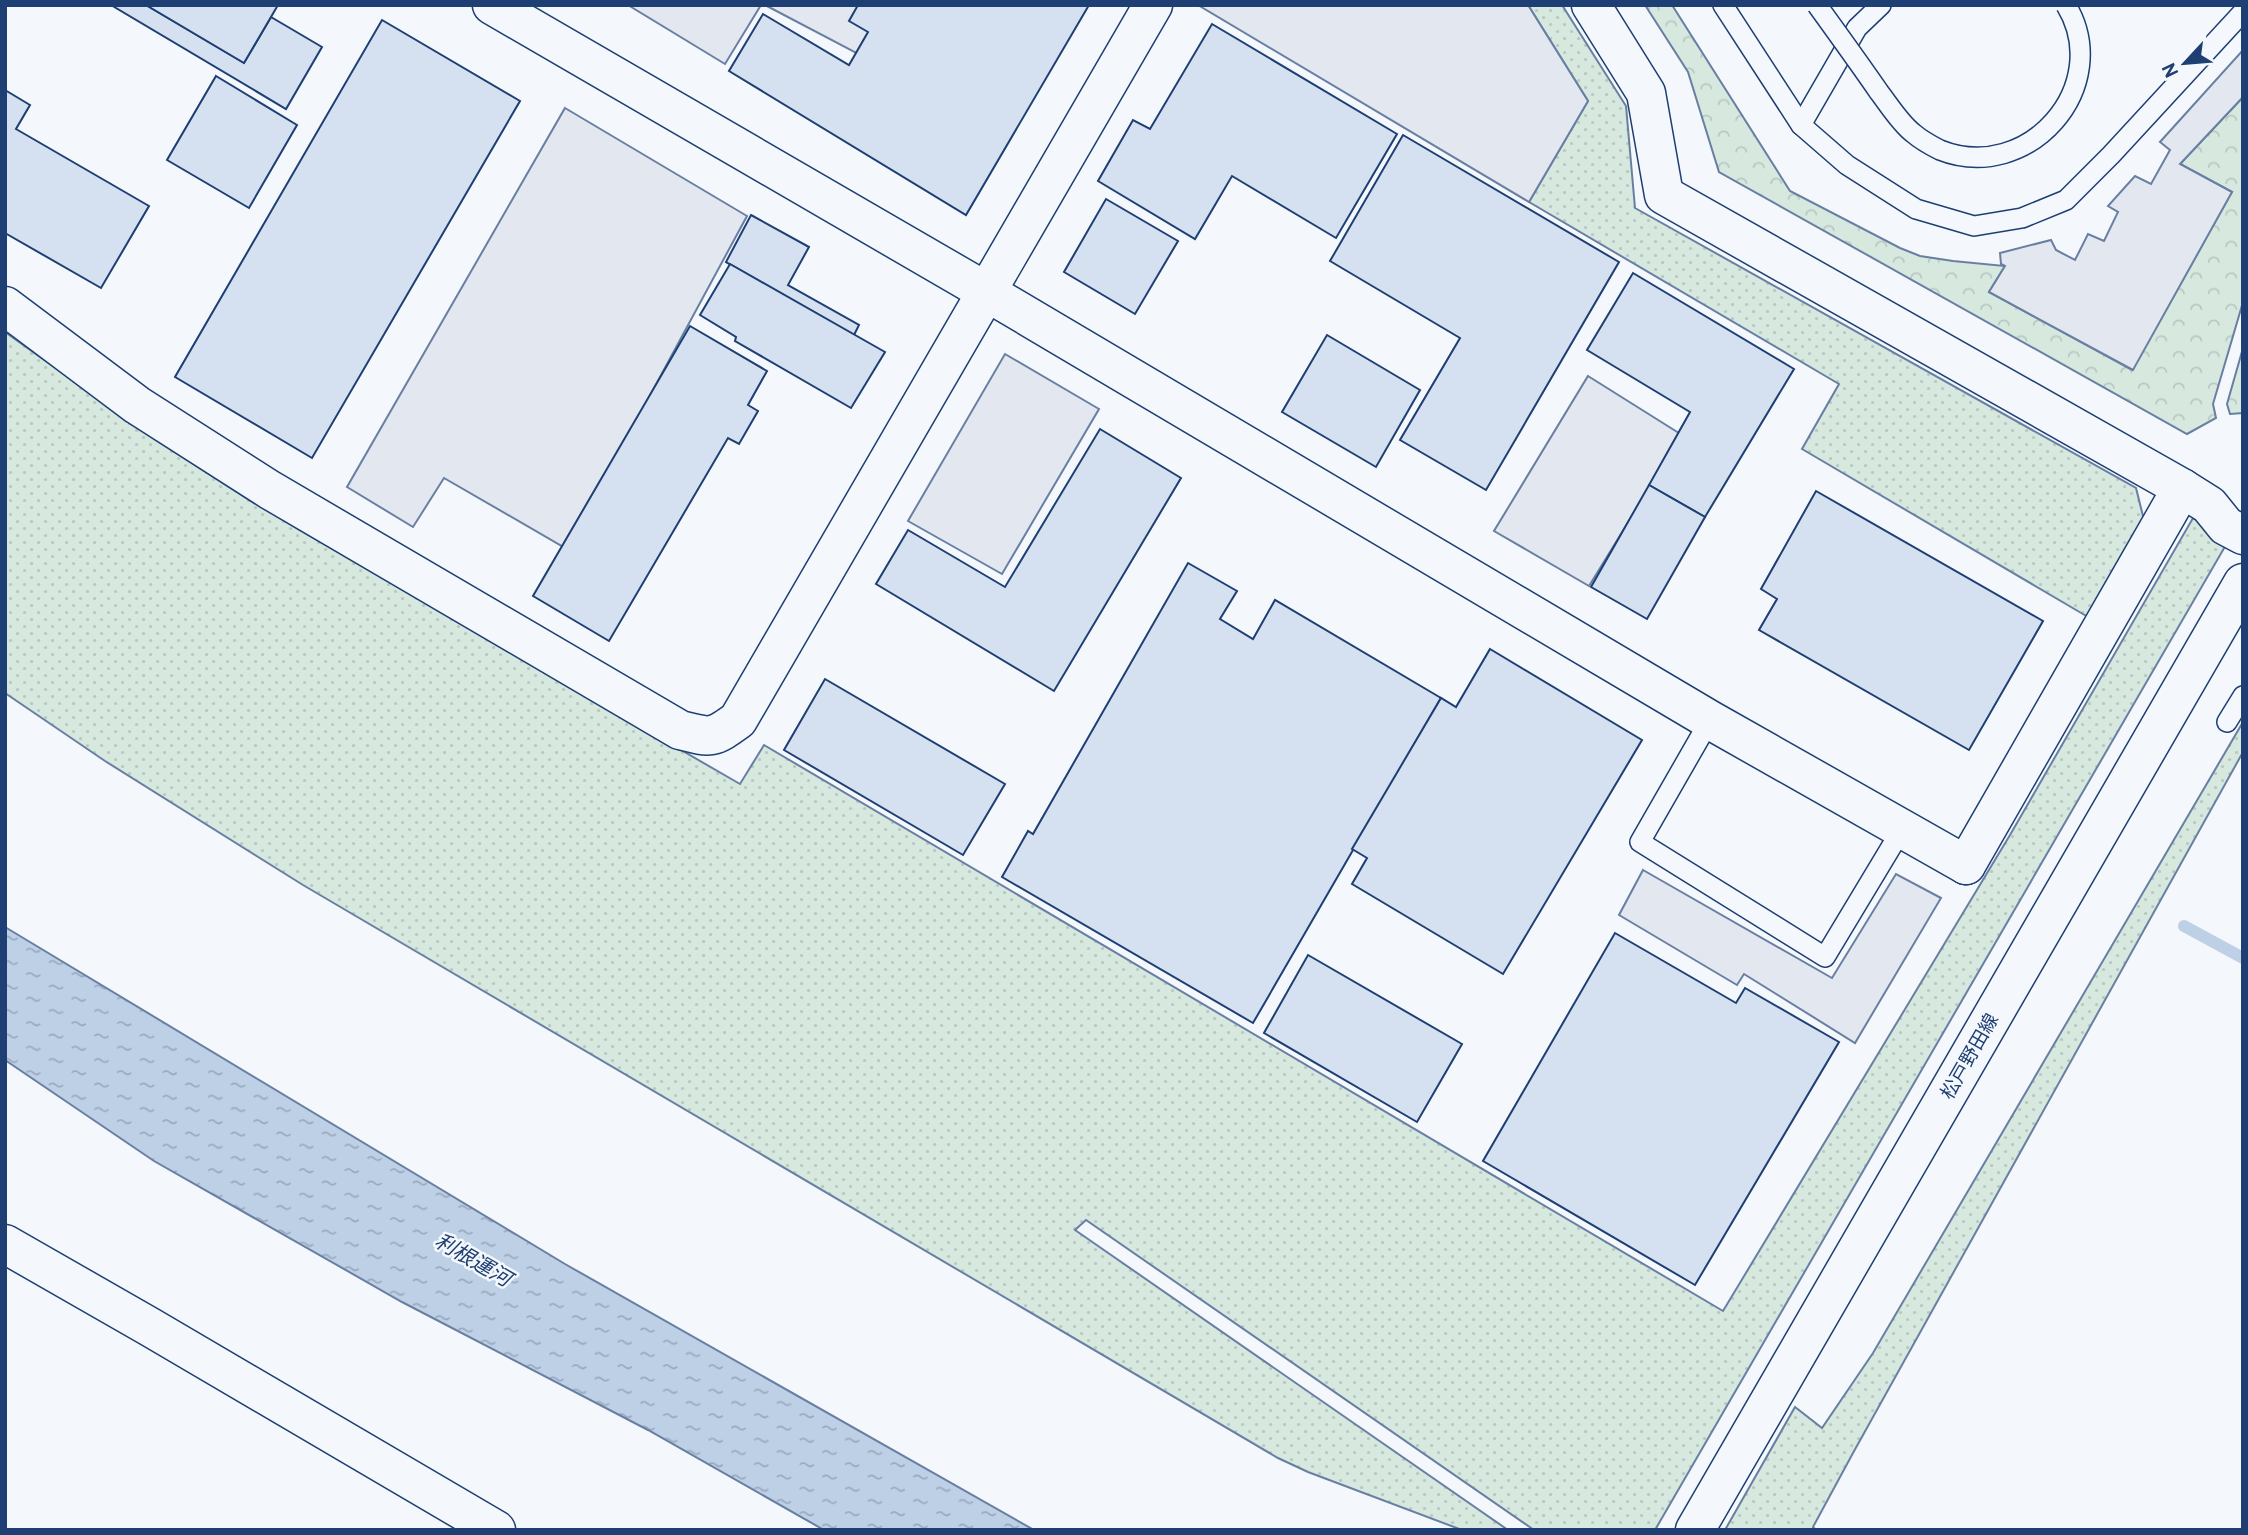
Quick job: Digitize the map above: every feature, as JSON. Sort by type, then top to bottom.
[{"type":"street","points":[[492,5],[985,291],[1710,720],[1966,864],[2182,488]]},
{"type":"street","points":[[5,306],[137,405],[270,490],[680,730],[707,737],[720,733],[738,720],[1153,5]]},
{"type":"street","points":[[1591,5],[1646,93],[1664,195],[2182,488],[2209,505],[2226,526],[2243,536]]},
{"type":"street","name":"松戸野田線","points":[[1695,1530],[2243,583]]},
{"type":"street","points":[[5,1244],[150,1326],[496,1530]]},
{"type":"lane","points":[[1724,5],[1801,125],[1847,165],[1916,209],[1974,226],[2022,218],[2066,200],[2243,12]]},
{"type":"lane","points":[[1817,5],[1911,132],[1940,150],[1973,157],[2006,154],[2036,139],[2061,116],[2076,86],[2080,52],[2074,18],[2066,5]]},
{"type":"lane","points":[[1801,125],[1857,28],[1881,5]]},
{"type":"lane","points":[[2227,722],[2243,696]]},
{"type":"lane","points":[[1710,720],[1640,842],[1825,957],[1902,829]]},
{"type":"green space","points":[[1528,5],[1562,5],[1626,106],[1635,208],[2136,488],[2144,520],[2088,617],[1802,449],[1839,384],[1529,202],[1588,101]]},
{"type":"green space","points":[[1645,5],[1672,5],[1790,191],[1920,256],[2005,266],[1989,292],[2132,370],[2232,192],[2180,164],[2243,97],[2243,302],[2213,404],[2216,418],[2187,434],[1719,172],[1688,72]]},
{"type":"green space","points":[[5,332],[124,417],[298,529],[740,784],[764,745],[1723,1311],[2010,835],[2193,518],[2230,538],[1655,1530],[1534,1530],[1086,1220],[1075,1230],[1508,1530],[1462,1530],[1308,1472],[1278,1458],[303,885],[105,761],[5,693]]},
{"type":"green space","points":[[2243,348],[2243,413],[2230,414],[2227,404]]},
{"type":"green space","points":[[2243,722],[2243,752],[1853,1453],[1813,1527],[1816,1530],[1725,1530],[1795,1407],[1822,1428],[1873,1353]]},
{"type":"shaded area","points":[[628,5],[761,5],[725,64]]},
{"type":"shaded area","points":[[765,5],[886,5],[862,56]]},
{"type":"shaded area","points":[[1198,5],[1528,5],[1588,101],[1529,202]]},
{"type":"shaded area","points":[[2243,50],[2243,97],[2180,164],[2232,192],[2133,370],[1989,292],[2005,266],[2001,264],[2000,253],[2051,240],[2056,250],[2075,260],[2088,234],[2104,241],[2118,212],[2108,206],[2135,176],[2151,184],[2170,150],[2160,142]]},
{"type":"shaded area","points":[[565,108],[747,216],[567,549],[444,478],[413,527],[347,487]]},
{"type":"shaded area","points":[[1005,354],[1099,409],[1002,574],[908,521]]},
{"type":"shaded area","points":[[1588,376],[1682,435],[1589,586],[1494,531]]},
{"type":"shaded area","points":[[1643,870],[1832,978],[1896,874],[1941,898],[1855,1043],[1744,974],[1737,985],[1619,915]]},
{"type":"water","name":"利根運河","points":[[5,927],[565,1264],[1034,1530],[824,1530],[648,1430],[402,1302],[154,1161],[5,1060]]},
{"type":"building","points":[[111,5],[146,5],[244,63],[271,17],[322,47],[286,109]]},
{"type":"building","points":[[146,5],[278,5],[244,63]]},
{"type":"building","points":[[858,5],[1089,5],[966,215],[729,71],[763,14],[849,65],[868,32],[849,21]]},
{"type":"building","points":[[382,20],[520,101],[312,458],[175,377]]},
{"type":"building","points":[[1212,24],[1397,134],[1336,238],[1232,176],[1195,239],[1098,181],[1133,120],[1150,129]]},
{"type":"building","points":[[216,76],[297,125],[249,208],[167,160]]},
{"type":"building","points":[[5,90],[30,105],[16,129],[149,206],[101,288],[5,233]]},
{"type":"building","points":[[1403,135],[1619,262],[1486,490],[1400,440],[1460,338],[1330,261]]},
{"type":"building","points":[[1106,199],[1178,241],[1135,314],[1064,272]]},
{"type":"building","points":[[751,215],[809,247],[788,285],[859,325],[854,335],[726,262]]},
{"type":"building","points":[[730,264],[885,352],[851,408],[735,341],[736,337],[700,315]]},
{"type":"building","points":[[1633,273],[1794,369],[1705,517],[1649,485],[1690,412],[1587,350]]},
{"type":"building","points":[[690,326],[767,371],[748,405],[758,411],[739,444],[728,438],[609,641],[533,596]]},
{"type":"building","points":[[1327,335],[1420,390],[1376,467],[1282,412]]},
{"type":"building","points":[[1100,429],[1181,478],[1054,691],[876,584],[908,530],[1005,587]]},
{"type":"building","points":[[1649,485],[1705,517],[1647,619],[1591,587]]},
{"type":"building","points":[[1816,491],[2043,621],[1969,750],[1759,630],[1777,599],[1761,589]]},
{"type":"building","points":[[1188,563],[1237,591],[1220,619],[1253,639],[1275,600],[1441,698],[1253,1023],[1002,877],[1028,831],[1033,834]]},
{"type":"building","points":[[1490,649],[1642,740],[1503,974],[1352,884],[1367,858],[1352,849],[1441,698],[1456,707]]},
{"type":"building","points":[[825,679],[1005,784],[963,855],[784,750]]},
{"type":"building","points":[[1615,933],[1736,1003],[1745,988],[1839,1042],[1695,1285],[1483,1161]]},
{"type":"building","points":[[1308,955],[1462,1044],[1417,1122],[1264,1033]]},
{"type":"waterway","points":[[2184,926],[2243,958]]}]
